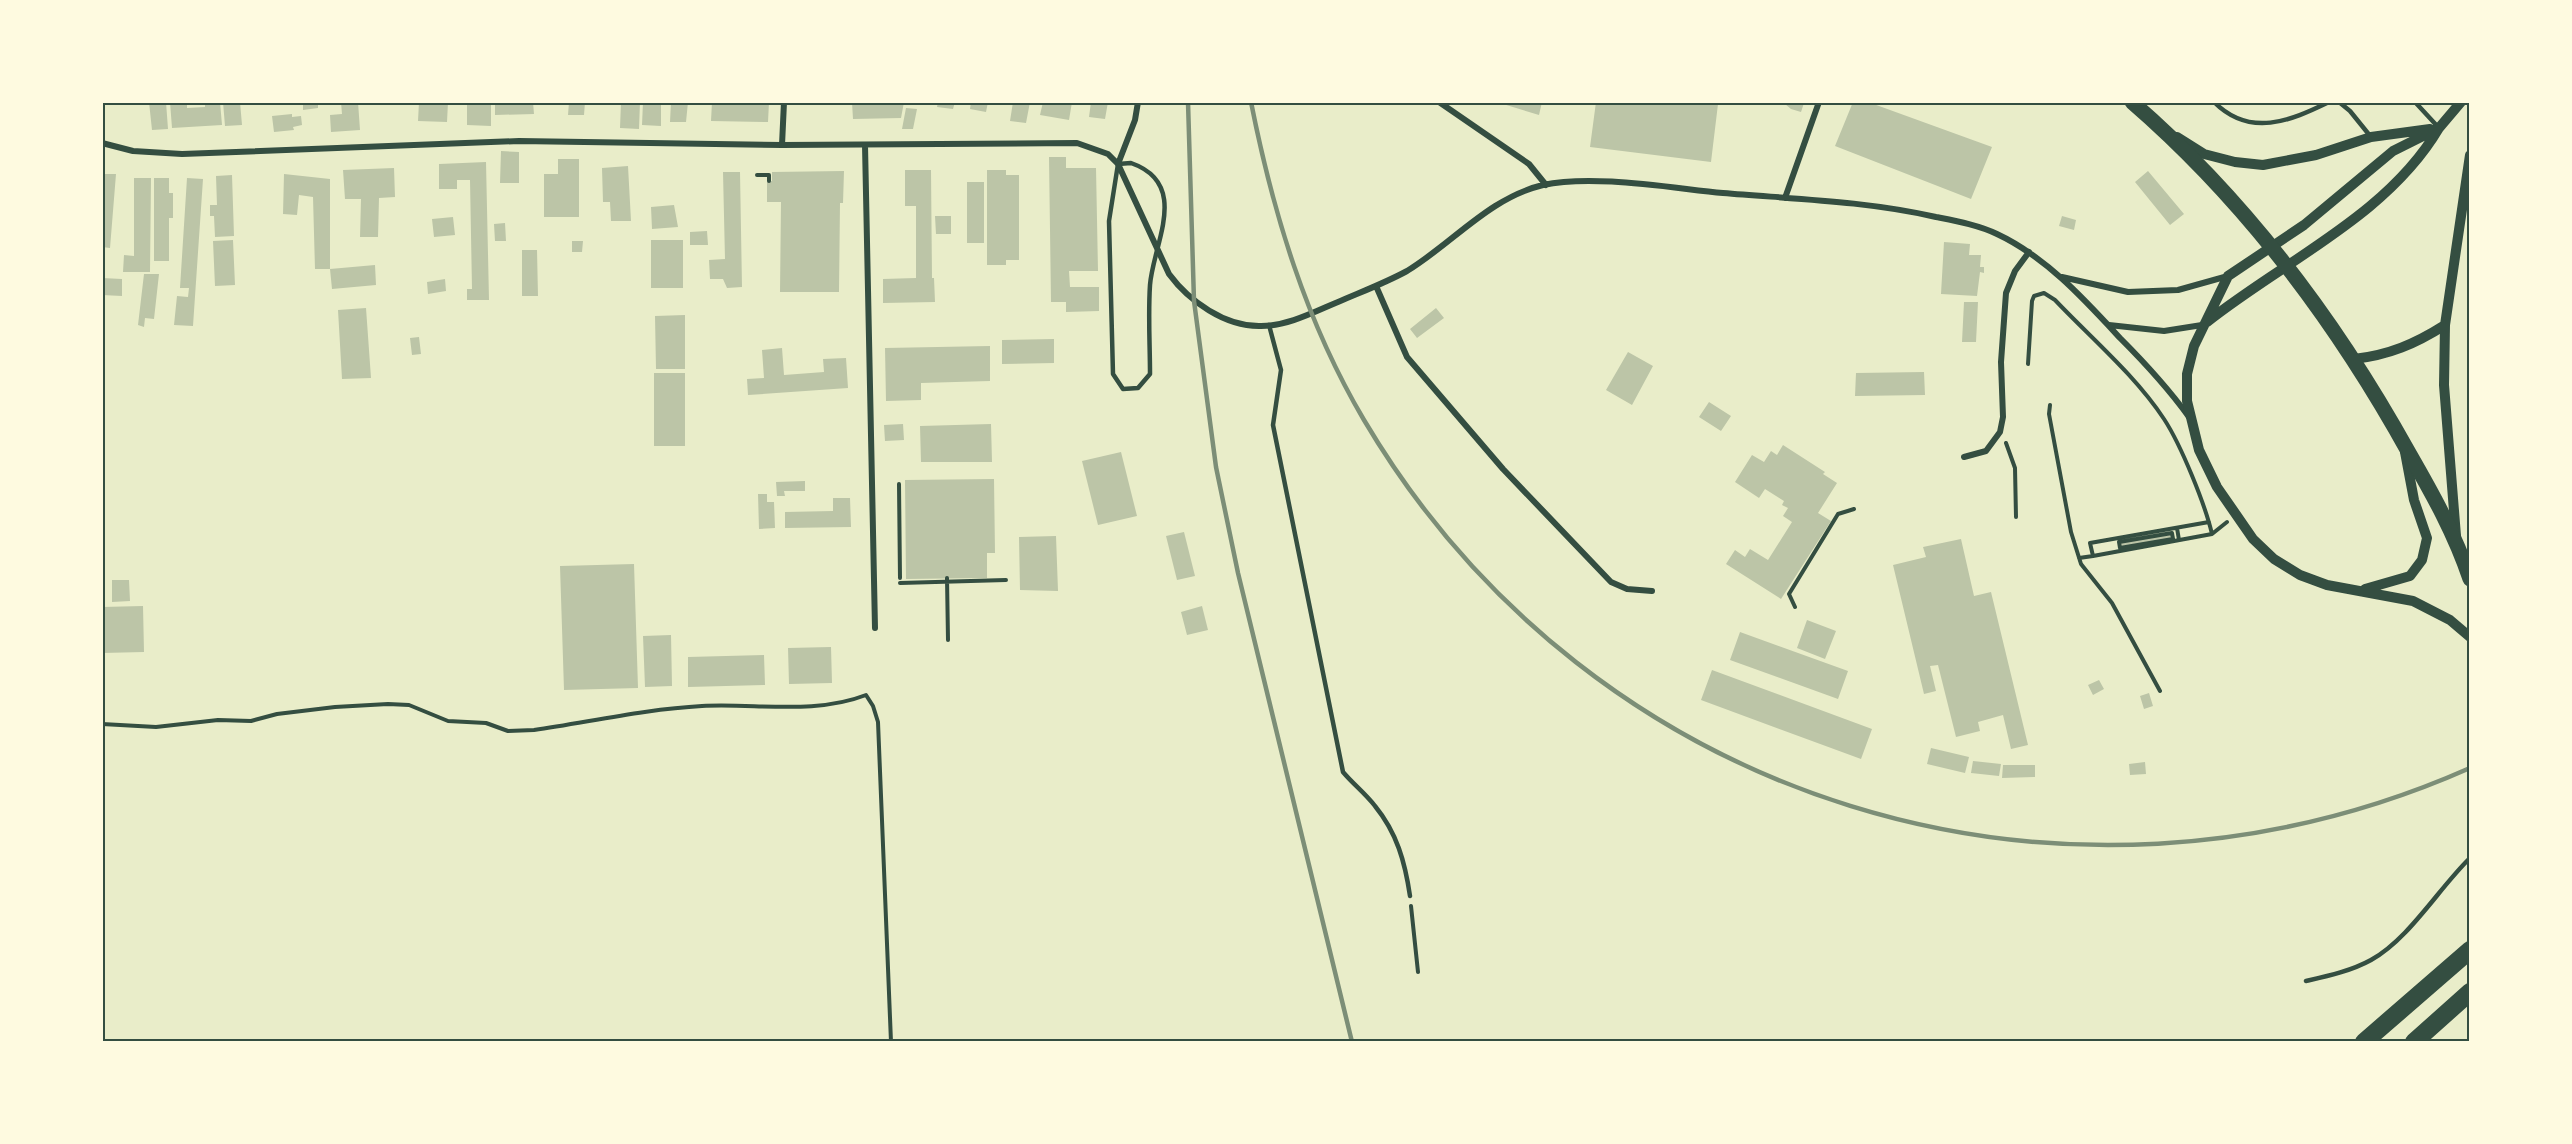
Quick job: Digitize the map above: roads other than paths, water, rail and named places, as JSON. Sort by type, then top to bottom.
[{"type":"highway","points":[[2364,1042],[2470,950]]},
{"type":"highway","points":[[2414,1042],[2470,992]]},
{"type":"main road","points":[[2132,102],[2200,165],[2303,289],[2354,359],[2403,442],[2458,546],[2470,579]]},
{"type":"street","points":[[782,145],[784,102]]},
{"type":"street","points":[[1118,164],[1135,120],[1138,102]]},
{"type":"street","points":[[1439,102],[1529,164],[1546,184]]},
{"type":"street","points":[[1785,198],[1819,102]]},
{"type":"street","points":[[2108,325],[2164,331],[2202,325],[2257,285],[2297,261],[2400,179],[2423,155],[2439,128],[2461,102]]},
{"type":"street","points":[[2156,123],[2204,154],[2235,162],[2263,165],[2316,155],[2371,137],[2439,128]]},
{"type":"street","points":[[2061,277],[2128,292],[2178,290],[2228,276],[2304,225],[2394,151],[2439,128]]},
{"type":"street","points":[[102,143],[134,151],[182,154],[519,141],[782,145],[1077,143],[1108,154],[1118,164],[1169,274],[1194,301],[1236,322],[1254,326],[1299,319],[1407,271],[1492,207],[1522,192],[1546,184],[1620,184],[1860,204],[1966,223],[1997,234],[2029,252],[2061,277],[2108,325],[2170,391],[2191,420]]},
{"type":"street","points":[[865,145],[875,628]]},
{"type":"street","points":[[2458,546],[2444,385],[2445,325],[2470,155]]},
{"type":"street","points":[[1964,457],[1986,451],[2000,432],[2003,417],[2001,362],[2006,293],[2015,271],[2029,252]]},
{"type":"street","points":[[2228,276],[2202,325],[2187,374],[2191,420],[2199,450],[2235,516],[2253,539],[2274,559],[2300,575],[2327,585],[2413,601],[2451,620],[2470,637]]},
{"type":"street","points":[[1376,286],[1407,357],[1503,469],[1611,582],[1627,589],[1652,591]]},
{"type":"street","points":[[2354,359],[2385,355],[2418,343],[2445,325]]},
{"type":"street","points":[[2358,590],[2381,586],[2410,576],[2427,550],[2427,538],[2414,500],[2403,442]]},
{"type":"lane","points":[[2214,102],[2240,119],[2263,124],[2292,120],[2329,102]]},
{"type":"lane","points":[[2339,102],[2350,111],[2371,137]]},
{"type":"lane","points":[[2415,102],[2439,128]]},
{"type":"lane","points":[[1131,163],[1142,167],[1155,178],[1165,202],[1165,228],[1158,251],[1150,284],[1150,374],[1138,388],[1123,389],[1113,374],[1109,221],[1118,164],[1131,163]]},
{"type":"lane","points":[[1269,325],[1281,369],[1274,425],[1343,772],[1355,788],[1374,804],[1395,834],[1407,873],[1410,896]]},
{"type":"lane","points":[[2306,981],[2341,973],[2372,960],[2392,944],[2470,858]]},
{"type":"railway","points":[[1188,102],[1194,301],[1216,467],[1238,573],[1352,1042]]},
{"type":"railway","points":[[1251,102],[1270,185],[1294,266],[1325,345],[1364,420],[1460,553],[1576,662],[1707,747],[1850,806],[2002,839],[2158,844],[2315,821],[2470,768]]}]
